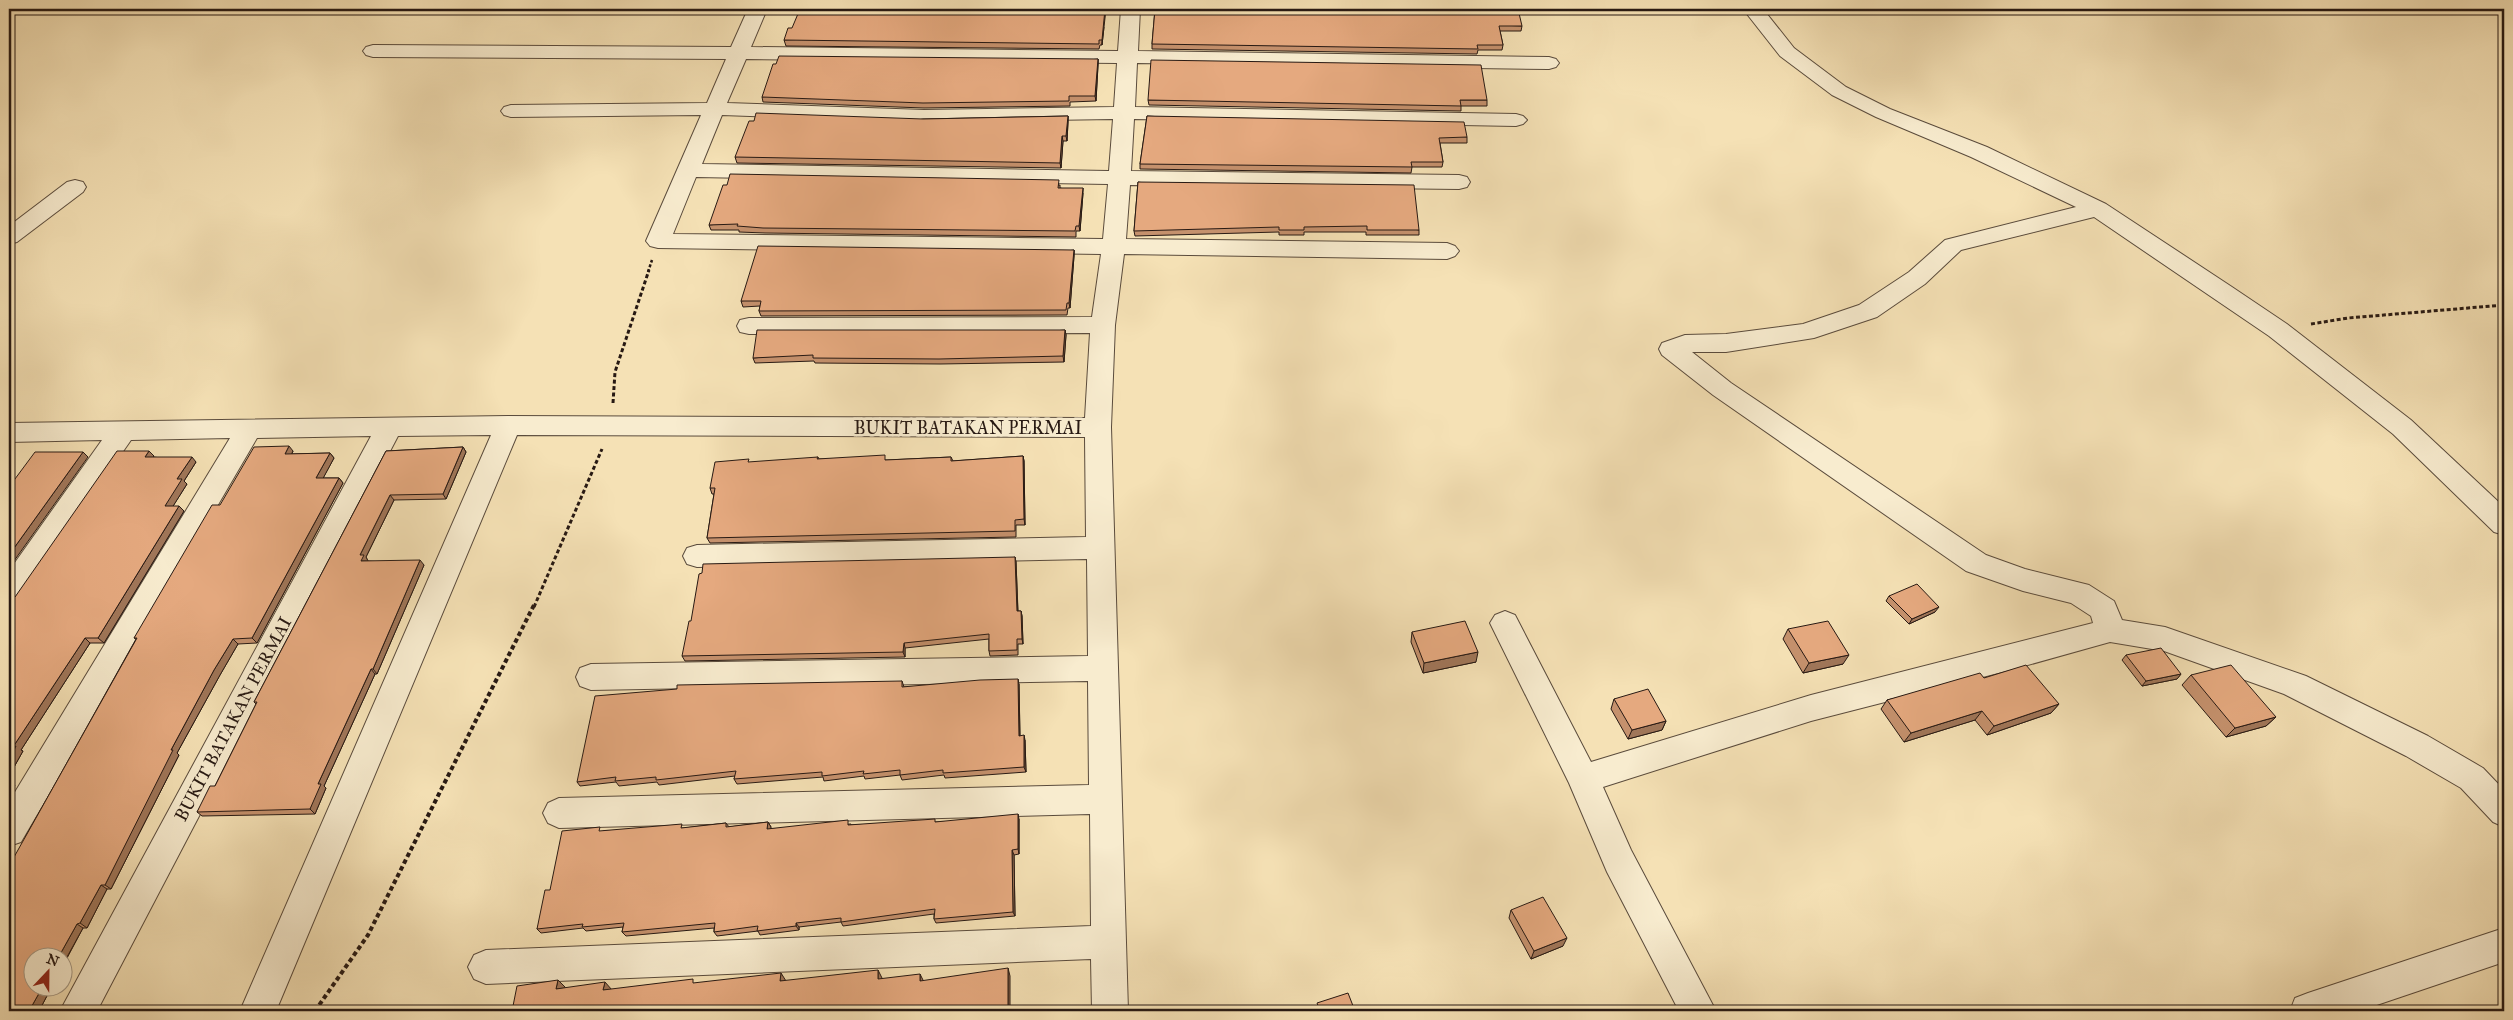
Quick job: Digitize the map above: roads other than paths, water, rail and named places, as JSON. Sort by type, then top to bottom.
[{"type":"street","points":[[757,9],[736,54],[715,109],[658,241],[1447,251]]},
{"type":"street","name":"BUKIT BATAKAN PERMAI","points":[[9,432],[122,432],[508,425],[875,428],[1098,427],[1103,325],[1115,247],[1131,9]]},
{"type":"street","points":[[1752,9],[1787,52],[1839,91],[1883,113],[1979,152],[2098,209],[2278,330],[2402,427],[2504,524]]},
{"type":"street","points":[[373,51],[910,54],[1129,59],[1549,63]]},
{"type":"street","points":[[511,111],[715,109],[924,116],[1124,113],[1516,120]]},
{"type":"street","points":[[689,170],[1120,177],[1213,181],[1459,182]]},
{"type":"street","points":[[9,237],[75,187]]},
{"type":"street","points":[[2098,209],[1953,245],[1917,278],[1868,311],[1805,332],[1726,343],[1685,344],[1671,349],[1722,390],[1976,563],[2023,580],[2079,593],[2104,609],[2110,630]]},
{"type":"street","points":[[749,326],[1103,325]]},
{"type":"street","points":[[258,1011],[508,425]]},
{"type":"street","points":[[1098,427],[1110,1011]]},
{"type":"street","name":"BUKIT BATAKAN PERMAI","points":[[78,1011],[389,428]]},
{"type":"street","points":[[9,831],[249,429]]},
{"type":"street","points":[[9,593],[122,432]]},
{"type":"street","points":[[697,556],[1100,548]]},
{"type":"street","points":[[1505,623],[1583,780],[1619,860],[1667,956],[1698,1011]]},
{"type":"street","points":[[1583,780],[1811,708],[2010,658],[2110,630],[2165,640],[2295,685],[2417,746],[2472,778],[2504,812]]},
{"type":"street","points":[[592,677],[1104,668]]},
{"type":"street","points":[[559,813],[1106,799]]},
{"type":"street","points":[[486,967],[1108,942]]},
{"type":"street","points":[[2308,1011],[2504,945]]}]
